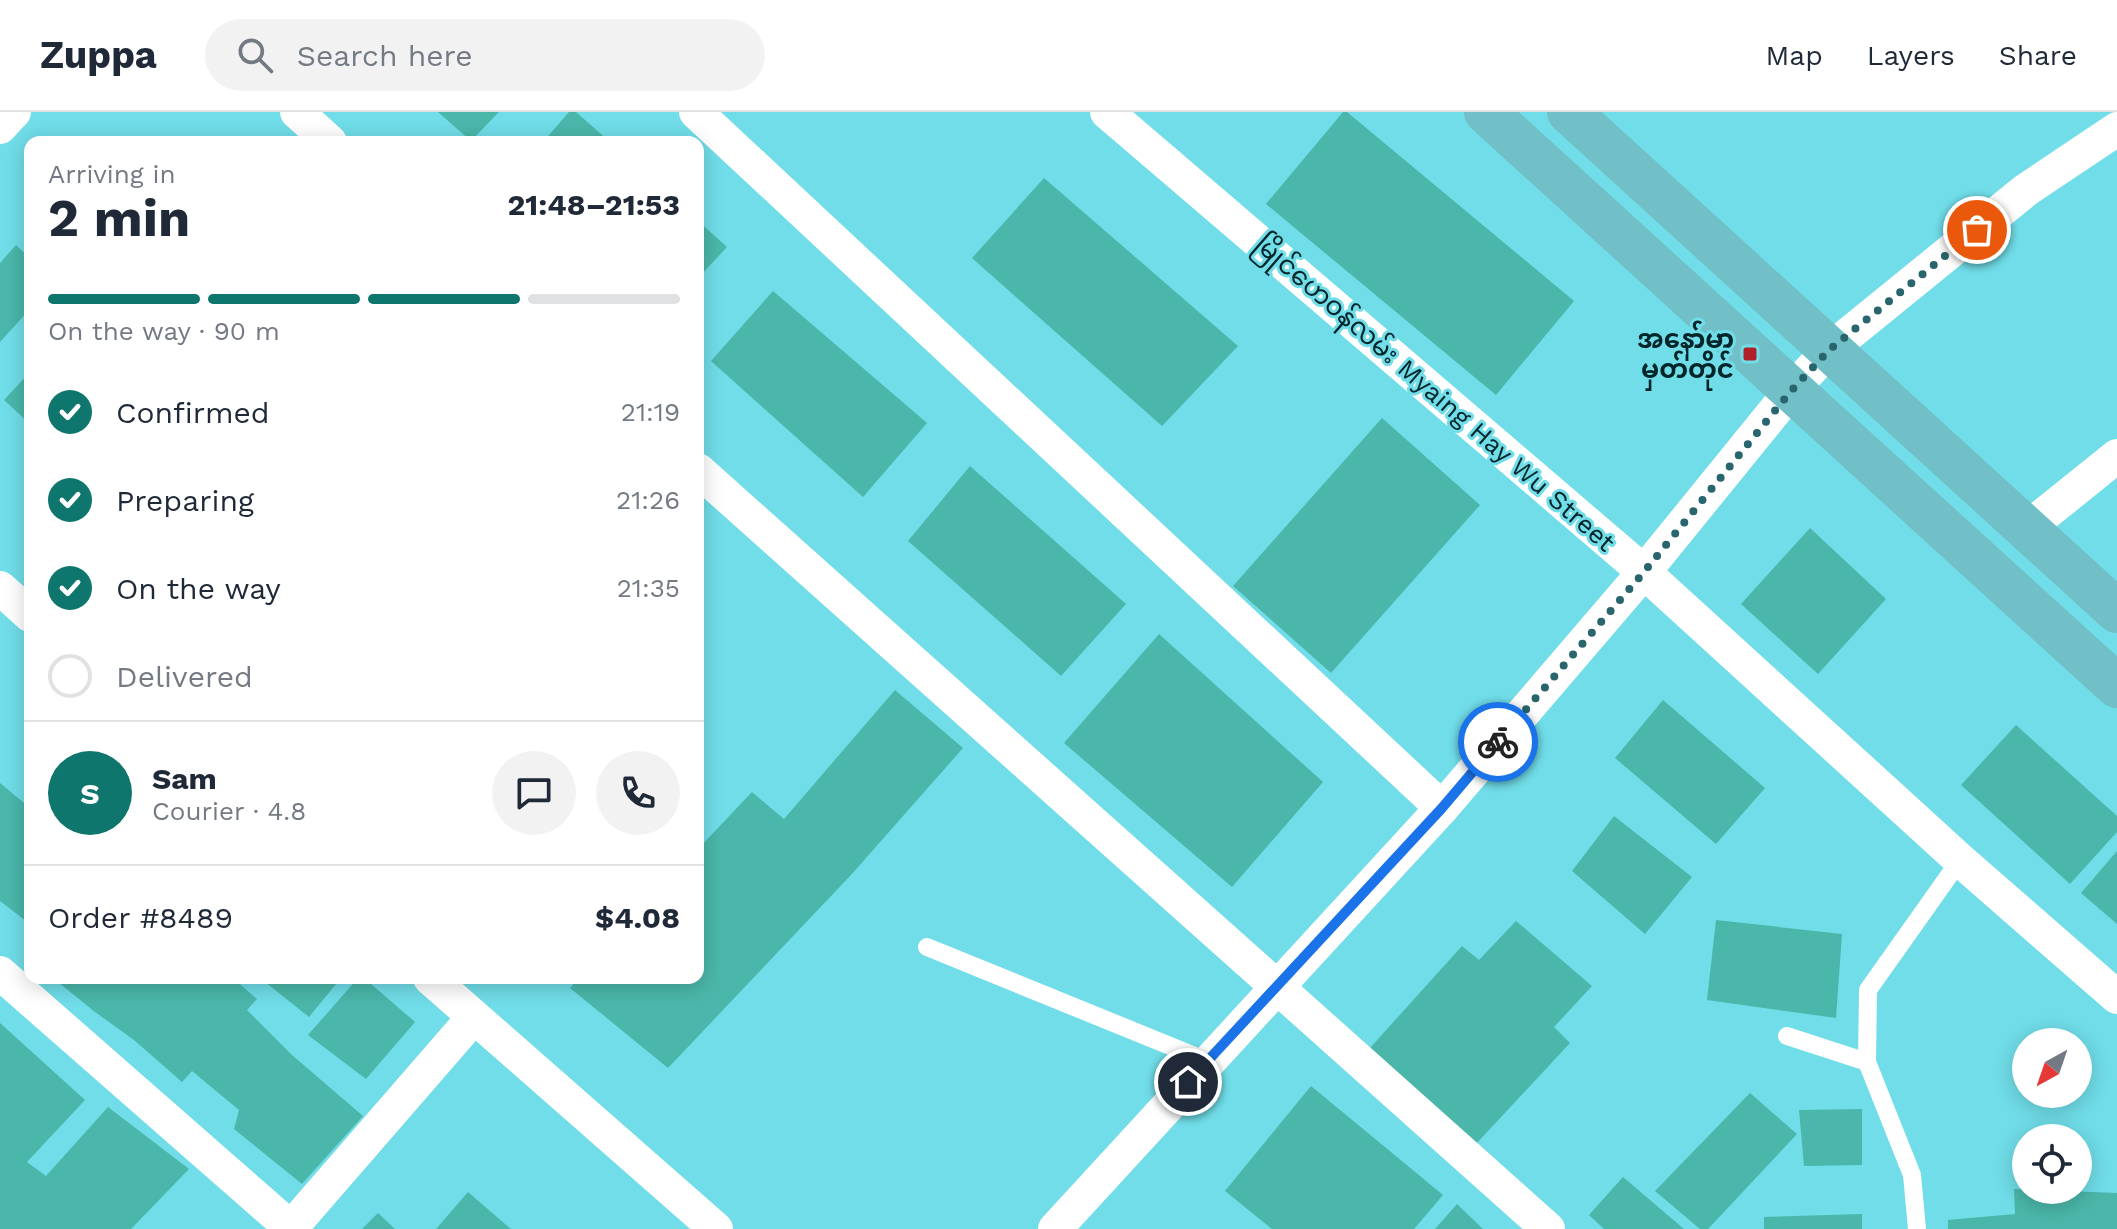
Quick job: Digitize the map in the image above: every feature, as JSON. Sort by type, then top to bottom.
[{"type":"main road","points":[[1486,112],[2117,686]]},
{"type":"main road","points":[[1569,112],[2117,611]]},
{"type":"street","points":[[0,127],[14,112]]},
{"type":"street","points":[[297,112],[323,136]]},
{"type":"street","points":[[696,112],[1442,808]]},
{"type":"street","name":"မြိုင်ဟေဝန်လမ်း Myaing Hay Wu Street","points":[[1107,112],[1644,572],[1960,860],[2117,997]]},
{"type":"street","points":[[1055,1229],[1276,985],[1442,808],[1644,572],[1791,391],[1829,350],[2026,190],[2117,129]]},
{"type":"street","points":[[2025,530],[2117,456]]},
{"type":"street","points":[[704,475],[1548,1229]]},
{"type":"street","points":[[0,588],[24,610]]},
{"type":"street","points":[[0,973],[290,1228],[473,1018]]},
{"type":"street","points":[[436,984],[716,1229]]},
{"type":"lane","points":[[1917,1229],[1912,1175],[1867,1062],[1868,990],[1960,860]]},
{"type":"lane","points":[[927,947],[1207,1061]]},
{"type":"lane","points":[[1787,1036],[1867,1062]]},
{"type":"building","points":[[438,112],[499,112],[476,136],[465,136]]},
{"type":"building","points":[[569,112],[576,112],[603,136],[548,136]]},
{"type":"building","points":[[1343,112],[1347,112],[1574,301],[1496,395],[1266,204]]},
{"type":"building","points":[[1044,178],[1238,346],[1162,426],[972,258]]},
{"type":"building","points":[[704,226],[727,247],[704,272]]},
{"type":"building","points":[[16,245],[24,252],[24,316],[0,342],[0,263]]},
{"type":"building","points":[[773,291],[927,423],[863,497],[711,361]]},
{"type":"building","points":[[24,378],[24,418],[4,400]]},
{"type":"building","points":[[1382,418],[1480,505],[1331,673],[1233,586]]},
{"type":"building","points":[[970,466],[1126,604],[1061,676],[908,541]]},
{"type":"building","points":[[1810,528],[1886,599],[1818,674],[1741,604]]},
{"type":"building","points":[[1159,634],[1323,782],[1232,887],[1064,743]]},
{"type":"building","points":[[895,690],[963,748],[851,875],[668,1068],[570,988],[574,984],[704,984],[704,843],[752,792],[784,819]]},
{"type":"building","points":[[1663,700],[1765,788],[1716,844],[1615,758]]},
{"type":"building","points":[[2016,725],[2117,816],[2117,832],[2070,884],[1961,785]]},
{"type":"building","points":[[0,783],[24,803],[24,919],[0,901]]},
{"type":"building","points":[[1614,816],[1692,877],[1645,934],[1572,871]]},
{"type":"building","points":[[2117,851],[2117,924],[2081,893]]},
{"type":"building","points":[[1716,920],[1842,934],[1836,1018],[1707,1000]]},
{"type":"building","points":[[1516,921],[1592,986],[1554,1027],[1570,1043],[1475,1145],[1369,1049],[1462,946],[1479,960]]},
{"type":"building","points":[[60,984],[240,984],[257,999],[247,1010],[292,1055],[363,1116],[302,1184],[234,1129],[239,1110],[192,1071],[182,1082],[134,1040]]},
{"type":"building","points":[[268,984],[336,984],[309,1017]]},
{"type":"building","points":[[353,984],[371,984],[415,1022],[366,1079],[308,1035]]},
{"type":"building","points":[[0,1023],[85,1100],[27,1162],[46,1176],[108,1107],[189,1169],[131,1229],[0,1229]]},
{"type":"building","points":[[1311,1086],[1443,1195],[1414,1229],[1272,1229],[1225,1191]]},
{"type":"building","points":[[1750,1093],[1797,1134],[1708,1229],[1700,1229],[1655,1191]]},
{"type":"building","points":[[1862,1109],[1862,1165],[1804,1166],[1799,1110]]},
{"type":"building","points":[[1623,1177],[1684,1229],[1604,1229],[1589,1215]]},
{"type":"building","points":[[468,1192],[511,1229],[436,1229]]},
{"type":"building","points":[[2092,1192],[2117,1193],[2117,1229],[1948,1229],[1948,1220],[2015,1214],[2015,1204],[2092,1204]]},
{"type":"building","points":[[1457,1204],[1483,1229],[1435,1229]]},
{"type":"building","points":[[378,1213],[395,1229],[362,1229]]},
{"type":"building","points":[[1862,1214],[1862,1229],[1764,1229],[1764,1217]]},
{"type":"way so far","points":[[1498,742],[1644,572],[1791,391],[1829,350],[1977,230]]},
{"type":"place","name":"အနော်မာ မှတ်တိုင်","points":[[1750,354]]},
{"type":"route","points":[[1188,1082],[1442,808],[1498,742]]}]
